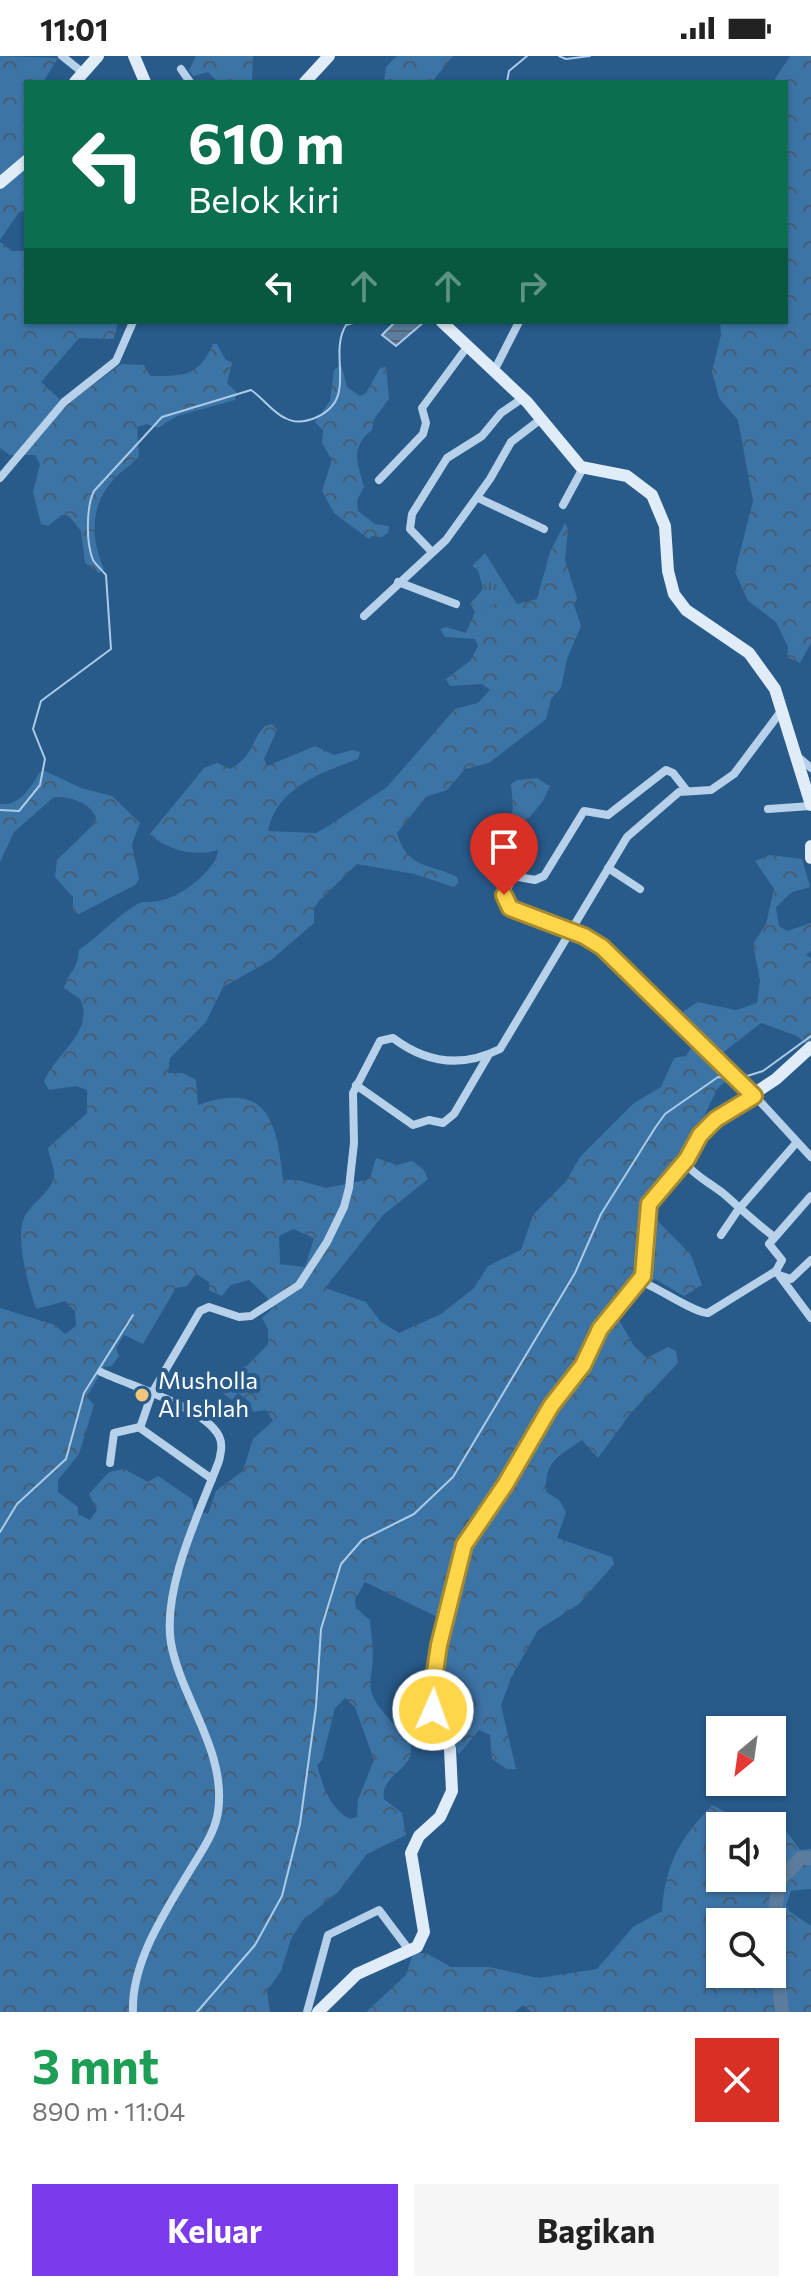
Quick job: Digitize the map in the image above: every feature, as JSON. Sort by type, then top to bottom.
[{"type":"street","points":[[62,56],[79,77],[98,56]]},
{"type":"street","points":[[134,56],[141,80]]},
{"type":"street","points":[[307,80],[329,56]]},
{"type":"street","points":[[181,69],[189,80]]},
{"type":"street","points":[[0,183],[24,163]]},
{"type":"street","points":[[0,478],[64,402],[116,361],[132,324]]},
{"type":"street","points":[[444,324],[523,398],[583,468],[627,476],[652,495],[665,526],[668,571],[674,594],[686,610],[749,653],[775,689],[811,805],[768,809]]},
{"type":"street","points":[[494,371],[518,324]]},
{"type":"street","points":[[379,480],[420,439],[426,427],[422,408],[467,347]]},
{"type":"street","points":[[432,552],[410,529],[412,514],[447,458],[482,436],[501,413],[523,398]]},
{"type":"street","points":[[364,616],[446,540],[478,498],[511,442],[541,419]]},
{"type":"street","points":[[563,505],[583,468]]},
{"type":"street","points":[[478,498],[544,529]]},
{"type":"street","points":[[398,582],[456,604]]},
{"type":"street","points":[[356,1085],[413,1125],[429,1120],[443,1123],[454,1114],[488,1055],[509,1040],[632,831],[679,792],[711,790],[734,774],[782,709]]},
{"type":"street","points":[[793,753],[811,768]]},
{"type":"street","points":[[687,791],[671,771],[664,770],[608,815],[584,811],[541,879],[511,878],[505,903],[602,947],[731,1070],[811,1157]]},
{"type":"street","points":[[811,849],[811,858]]},
{"type":"street","points":[[608,868],[640,889]]},
{"type":"street","points":[[140,1427],[152,1393],[200,1311],[209,1307],[239,1317],[251,1316],[299,1285],[344,1207],[352,1164],[351,1111],[356,1085],[385,1038],[393,1038],[411,1051],[432,1060],[488,1055]]},
{"type":"street","points":[[318,2012],[357,1974],[420,1943],[425,1927],[414,1888],[411,1853],[419,1836],[440,1817],[452,1791],[452,1759],[433,1710],[432,1692],[460,1552],[551,1406],[583,1365],[600,1329],[640,1281],[647,1254],[647,1210],[684,1162],[700,1135],[716,1119],[754,1096],[811,1047]]},
{"type":"street","points":[[721,1235],[738,1210],[797,1142]]},
{"type":"street","points":[[684,1162],[699,1180],[725,1195],[738,1210],[773,1236]]},
{"type":"street","points":[[640,1281],[669,1292],[705,1314],[779,1274],[782,1263],[768,1246],[773,1236],[811,1196]]},
{"type":"street","points":[[779,1274],[791,1279],[811,1260]]},
{"type":"street","points":[[779,1274],[811,1318]]},
{"type":"street","points":[[101,1372],[196,1416],[218,1435],[221,1451],[178,1577],[170,1628],[177,1667],[202,1721],[219,1792],[219,1809],[211,1836],[139,1970],[133,2012]]},
{"type":"street","points":[[110,1463],[114,1433],[140,1427],[212,1479]]},
{"type":"street","points":[[307,2012],[323,1946],[335,1930],[379,1910],[409,1950]]},
{"type":"green space","points":[[0,56],[58,58],[44,80],[24,80],[24,211],[19,212],[0,240]]},
{"type":"green space","points":[[196,56],[253,56],[252,80],[216,80],[208,72],[193,76],[189,70]]},
{"type":"green space","points":[[397,56],[453,56],[434,80],[384,80],[386,67]]},
{"type":"green space","points":[[790,56],[811,56],[811,643],[800,663],[787,657],[788,647],[776,622],[748,601],[735,572],[753,501],[738,420],[719,398],[712,371],[721,335],[720,324],[788,324],[788,80],[774,80]]},
{"type":"green space","points":[[0,242],[12,251],[24,251],[24,324],[118,324],[114,339],[79,338],[41,382],[66,405],[121,364],[144,365],[150,376],[181,375],[196,369],[213,344],[217,344],[225,359],[232,363],[227,383],[237,393],[235,400],[177,416],[158,428],[147,424],[137,427],[139,456],[107,488],[97,510],[96,545],[104,569],[99,573],[85,563],[81,531],[69,516],[62,515],[48,526],[41,524],[33,492],[40,464],[35,455],[10,455],[0,448]]},
{"type":"green space","points":[[341,364],[347,387],[360,396],[366,393],[380,368],[386,367],[389,399],[374,419],[372,430],[360,443],[357,457],[364,487],[357,500],[358,511],[375,524],[389,526],[388,533],[382,537],[372,536],[369,539],[334,513],[322,491],[332,460],[322,443],[323,430],[315,422],[330,401],[334,370]]},
{"type":"green space","points":[[565,523],[568,529],[565,560],[577,598],[574,605],[581,626],[567,659],[561,688],[551,699],[546,719],[489,763],[465,769],[447,790],[426,797],[397,833],[406,853],[413,859],[457,877],[458,883],[454,887],[414,874],[357,864],[319,901],[314,908],[314,923],[271,960],[223,987],[206,1022],[170,1058],[168,1073],[183,1073],[196,1080],[198,1105],[240,1098],[254,1102],[264,1111],[277,1140],[283,1180],[298,1180],[326,1188],[366,1180],[370,1178],[376,1158],[397,1165],[412,1161],[424,1170],[428,1179],[383,1215],[325,1288],[366,1302],[380,1321],[399,1333],[441,1314],[474,1288],[488,1266],[521,1250],[533,1215],[566,1181],[580,1157],[634,1103],[661,1087],[674,1058],[686,1056],[692,1047],[693,1030],[677,1016],[697,1002],[736,1010],[757,1003],[760,981],[753,944],[766,924],[774,889],[755,861],[770,855],[802,859],[810,887],[792,892],[776,907],[779,926],[787,931],[811,923],[811,951],[806,955],[811,958],[811,1048],[797,1036],[761,1023],[721,1054],[717,1067],[726,1081],[717,1089],[701,1123],[647,1195],[654,1217],[691,1255],[702,1285],[684,1296],[655,1279],[638,1291],[618,1318],[634,1346],[647,1358],[668,1347],[676,1351],[678,1363],[630,1414],[598,1458],[582,1440],[560,1455],[548,1473],[546,1492],[559,1500],[566,1512],[557,1538],[612,1557],[614,1564],[579,1604],[538,1630],[511,1678],[501,1705],[516,1769],[507,1769],[492,1759],[490,1735],[479,1730],[459,1754],[454,1748],[440,1686],[441,1658],[448,1622],[365,1582],[355,1600],[356,1608],[370,1620],[372,1694],[411,1748],[407,1762],[391,1778],[384,1791],[384,1799],[402,1813],[406,1835],[367,1854],[338,1892],[303,1920],[291,1939],[281,1971],[267,1991],[270,2012],[0,2012],[0,1308],[55,1325],[65,1334],[76,1326],[75,1311],[65,1301],[36,1309],[24,1264],[21,1238],[24,1218],[54,1178],[48,1148],[87,1113],[87,1090],[76,1086],[49,1090],[44,1082],[82,1022],[80,999],[64,988],[66,982],[76,964],[79,950],[120,917],[140,903],[176,895],[211,866],[218,850],[201,853],[182,851],[165,845],[150,834],[204,768],[217,763],[230,769],[238,764],[265,726],[272,724],[277,730],[264,759],[267,766],[315,746],[334,755],[353,750],[360,752],[358,759],[316,776],[290,793],[280,803],[268,831],[316,833],[330,825],[387,787],[455,709],[478,703],[490,690],[482,684],[450,686],[446,679],[470,661],[478,646],[475,639],[445,637],[440,629],[446,627],[466,633],[475,612],[513,598],[517,604],[537,599],[550,552]],"holes":[[[293,1229],[314,1238],[305,1267],[280,1264],[279,1236]],[[196,1274],[209,1282],[209,1290],[222,1296],[231,1285],[249,1280],[267,1297],[273,1308],[262,1318],[268,1329],[268,1344],[248,1365],[219,1379],[215,1387],[232,1400],[238,1393],[250,1402],[253,1412],[266,1410],[273,1421],[253,1439],[243,1471],[216,1491],[208,1514],[194,1510],[192,1499],[158,1476],[148,1482],[124,1469],[109,1472],[89,1494],[97,1510],[90,1520],[78,1514],[78,1507],[58,1492],[58,1480],[79,1454],[94,1405],[87,1397],[104,1367],[112,1366],[119,1356],[116,1348],[124,1335],[143,1344],[176,1288],[187,1286]],[[345,1698],[355,1707],[374,1760],[358,1800],[357,1817],[350,1819],[331,1802],[317,1765],[322,1760],[335,1708]]]},
{"type":"green space","points":[[485,553],[513,598],[475,612],[470,604],[483,589],[478,570],[472,566]]},
{"type":"green space","points":[[45,771],[81,788],[112,796],[140,823],[132,844],[139,879],[135,885],[79,914],[73,911],[73,897],[55,877],[57,860],[94,824],[96,817],[84,804],[54,797],[14,832],[0,862],[0,804],[19,799],[40,772]]},
{"type":"green space","points":[[537,778],[550,786],[543,801],[525,823],[533,840],[531,848],[523,851],[507,842],[513,807],[511,784],[517,780]]},
{"type":"green space","points":[[712,1805],[726,1812],[706,1812],[706,1892],[786,1892],[786,1831],[800,1850],[811,1849],[811,1889],[791,1891],[786,1905],[789,1911],[811,1926],[811,2012],[531,2012],[523,2005],[515,2012],[366,2012],[406,1975],[413,1953],[426,1953],[451,1967],[489,1967],[539,1978],[597,1969],[633,1927],[662,1911],[667,1879],[683,1841],[701,1817]]},
{"type":"shaded area","points":[[393,324],[422,324],[396,346],[382,335]]},
{"type":"waterway","points":[[507,80],[509,71],[527,56]]},
{"type":"waterway","points":[[559,56],[566,59],[590,56]]},
{"type":"waterway","points":[[0,810],[19,811],[40,785],[45,759],[33,729],[41,701],[111,649],[106,575],[93,560],[88,535],[88,515],[94,491],[162,417],[251,390],[276,413],[292,421],[315,418],[328,410],[340,388],[339,350],[341,337],[346,325],[350,324]]},
{"type":"waterway","points":[[744,1077],[763,1071],[811,1036]]},
{"type":"waterway","points":[[197,2012],[255,1945],[282,1896],[300,1824],[316,1707],[321,1629],[341,1564],[362,1540],[414,1514],[453,1477],[575,1273],[601,1214],[655,1128],[665,1114],[718,1077],[734,1078]]},
{"type":"waterway","points":[[0,1532],[17,1504],[66,1459],[84,1393],[133,1315]]},
{"type":"waterway","points":[[782,2012],[773,1927],[779,1881],[801,1858],[811,1858]]},
{"type":"place","name":"Musholla Al Ishlah","points":[[142,1395]]},
{"type":"route","points":[[433,1710],[432,1692],[439,1645],[457,1561],[464,1545],[505,1485],[551,1406],[583,1365],[600,1329],[643,1276],[649,1204],[687,1159],[700,1135],[716,1119],[754,1096],[731,1070],[602,947],[584,936],[510,908],[503,899],[504,895]]}]
